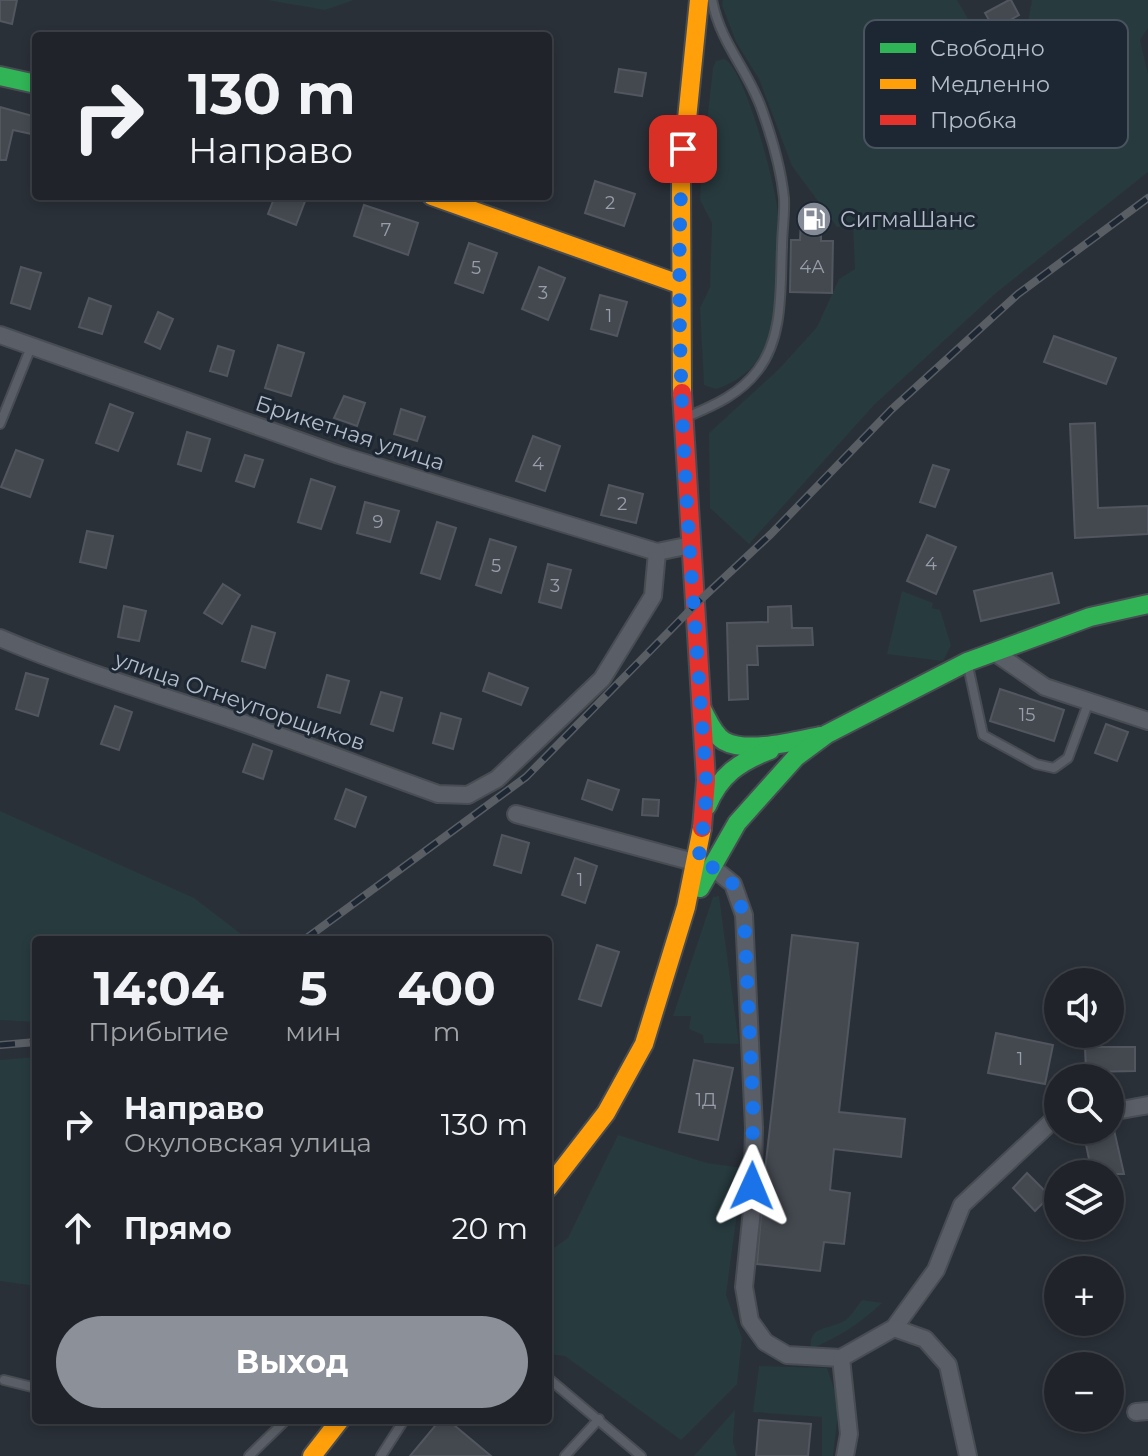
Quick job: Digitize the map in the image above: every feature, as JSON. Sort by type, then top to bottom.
[{"type":"main road","points":[[699,0],[685,122],[679,284],[703,743],[705,865]]},
{"type":"main road","points":[[0,76],[32,83]]},
{"type":"main road","points":[[443,200],[679,284]]},
{"type":"main road","points":[[552,1184],[575,1158],[605,1115],[636,1062],[705,865],[782,770],[827,734],[967,662],[1090,617],[1148,604]]},
{"type":"main road","points":[[700,706],[714,731],[723,740],[747,746],[796,741]]},
{"type":"main road","points":[[705,813],[711,793],[733,765],[796,741],[827,734]]},
{"type":"main road","points":[[703,743],[710,759],[726,773],[754,777],[782,770]]},
{"type":"main road","points":[[312,1456],[337,1424]]},
{"type":"street","name":"Брикетная улица","points":[[0,335],[339,455],[657,552],[691,545]]},
{"type":"street","name":"улица Огнеупорщиков","points":[[0,638],[438,794],[468,795],[497,779],[602,679],[653,596],[657,552]]},
{"type":"street","points":[[994,652],[1045,687],[1148,721]]},
{"type":"street","points":[[516,814],[705,865],[733,884],[744,915],[754,1128],[752,1210],[744,1287],[750,1321],[765,1342],[787,1355],[841,1358],[894,1328],[936,1270],[962,1205],[1044,1129]]},
{"type":"street","points":[[1124,1109],[1148,1105]]},
{"type":"street","points":[[894,1328],[925,1339],[948,1365],[968,1456]]},
{"type":"street","points":[[841,1358],[849,1434],[845,1456]]},
{"type":"lane","points":[[684,418],[728,399],[758,371],[771,349],[777,324],[784,199],[762,108],[747,75],[729,49],[712,0]]},
{"type":"lane","points":[[0,424],[31,347]]},
{"type":"lane","points":[[967,662],[983,735],[1036,764],[1054,768],[1068,758],[1089,701]]},
{"type":"lane","points":[[4,1380],[32,1387]]},
{"type":"lane","points":[[552,1381],[641,1456]]},
{"type":"lane","points":[[565,1456],[599,1419]]},
{"type":"lane","points":[[249,1456],[282,1424]]},
{"type":"lane","points":[[381,1456],[401,1424]]},
{"type":"green space","points":[[267,0],[354,0],[325,10]]},
{"type":"green space","points":[[723,0],[957,0],[969,20],[864,20],[864,148],[1128,148],[1128,20],[1028,20],[1032,0],[1148,0],[1148,28],[1140,40],[1148,74],[1148,172],[996,293],[875,404],[749,544],[710,508],[709,433],[779,369],[817,327],[839,279],[855,269],[853,226],[837,227],[792,166],[759,79],[736,42],[722,5]]},
{"type":"green space","points":[[724,59],[732,67],[750,104],[766,155],[776,199],[778,225],[773,317],[767,345],[757,362],[743,376],[716,389],[704,385],[700,308],[710,287],[712,223],[700,200],[713,68],[716,61]]},
{"type":"green space","points":[[902,591],[933,603],[932,608],[940,610],[951,645],[943,661],[887,654]]},
{"type":"green space","points":[[0,811],[194,898],[244,936],[32,936],[32,1022],[0,1020]]},
{"type":"green space","points":[[719,896],[739,1044],[704,1043],[703,1035],[689,1029],[691,1016],[673,1016],[713,897]]},
{"type":"green space","points":[[32,1057],[32,1285],[0,1281],[0,1060]]},
{"type":"green space","points":[[618,1135],[707,1163],[743,1168],[726,1295],[742,1338],[737,1384],[681,1440],[565,1356],[552,1354],[552,1249],[568,1238]]},
{"type":"green space","points":[[862,1300],[882,1303],[848,1329],[811,1349],[816,1332],[844,1321]]},
{"type":"green space","points":[[759,1366],[827,1368],[839,1404],[833,1456],[822,1456],[822,1417],[753,1412]]},
{"type":"green space","points":[[735,1410],[733,1442],[737,1456],[694,1456]]},
{"type":"building","points":[[0,0],[17,0],[12,24],[0,21]]},
{"type":"building","points":[[1011,0],[1019,15],[1010,20],[989,20],[985,13]]},
{"type":"building","points":[[619,69],[646,73],[642,96],[615,92]]},
{"type":"building","points":[[0,107],[32,116],[32,134],[13,130],[6,160],[0,160]]},
{"type":"building","points":[[595,181],[635,194],[624,226],[585,213]]},
{"type":"building","points":[[273,200],[305,200],[296,225],[268,214]]},
{"type":"building","points":[[364,205],[418,223],[408,255],[354,236]]},
{"type":"building","points":[[801,220],[821,221],[821,241],[833,241],[832,293],[790,292],[791,240],[800,240]]},
{"type":"building","points":[[469,243],[497,253],[483,293],[455,283]]},
{"type":"building","points":[[21,267],[41,273],[30,309],[11,303]]},
{"type":"building","points":[[539,267],[565,278],[548,320],[522,309]]},
{"type":"building","points":[[600,295],[627,302],[617,336],[591,329]]},
{"type":"building","points":[[89,298],[111,306],[102,334],[79,327]]},
{"type":"building","points":[[158,312],[173,319],[160,349],[145,342]]},
{"type":"building","points":[[1054,336],[1116,358],[1106,384],[1044,362]]},
{"type":"building","points":[[278,345],[304,353],[291,396],[265,388]]},
{"type":"building","points":[[218,346],[234,351],[227,376],[210,371]]},
{"type":"building","points":[[344,396],[365,403],[357,426],[334,418]]},
{"type":"building","points":[[110,404],[133,413],[118,451],[96,443]]},
{"type":"building","points":[[401,409],[425,417],[417,441],[394,434]]},
{"type":"building","points":[[1095,423],[1098,508],[1148,506],[1148,534],[1075,538],[1070,424]]},
{"type":"building","points":[[187,432],[210,439],[201,471],[178,464]]},
{"type":"building","points":[[533,436],[560,446],[545,491],[516,481]]},
{"type":"building","points":[[16,450],[43,460],[30,497],[1,487]]},
{"type":"building","points":[[245,455],[263,460],[254,487],[236,481]]},
{"type":"building","points":[[933,465],[949,470],[935,507],[920,502]]},
{"type":"building","points":[[311,479],[335,487],[321,529],[298,522]]},
{"type":"building","points":[[609,485],[643,494],[636,523],[601,515]]},
{"type":"building","points":[[365,502],[399,511],[390,542],[357,533]]},
{"type":"building","points":[[437,522],[456,528],[440,579],[421,573]]},
{"type":"building","points":[[87,531],[113,536],[106,568],[80,562]]},
{"type":"building","points":[[927,535],[956,547],[936,594],[907,581]]},
{"type":"building","points":[[490,539],[516,547],[501,593],[476,585]]},
{"type":"building","points":[[548,564],[571,570],[561,608],[539,602]]},
{"type":"building","points":[[1052,573],[1059,603],[981,621],[974,591]]},
{"type":"building","points":[[223,584],[240,595],[222,624],[204,613]]},
{"type":"building","points":[[124,606],[146,611],[139,641],[118,637]]},
{"type":"building","points":[[791,606],[792,628],[812,628],[813,645],[757,646],[758,665],[747,665],[748,699],[729,700],[727,623],[768,622],[768,607]]},
{"type":"building","points":[[252,626],[275,633],[265,668],[242,661]]},
{"type":"building","points":[[26,673],[48,679],[38,716],[16,709]]},
{"type":"building","points":[[489,673],[528,688],[521,705],[483,691]]},
{"type":"building","points":[[327,675],[349,681],[340,713],[318,707]]},
{"type":"building","points":[[1000,689],[1064,710],[1054,741],[990,721]]},
{"type":"building","points":[[381,692],[402,698],[393,731],[371,724]]},
{"type":"building","points":[[115,706],[132,712],[119,750],[101,744]]},
{"type":"building","points":[[441,713],[461,719],[453,749],[433,743]]},
{"type":"building","points":[[1106,724],[1128,732],[1117,761],[1095,753]]},
{"type":"building","points":[[253,744],[272,751],[263,779],[243,772]]},
{"type":"building","points":[[588,780],[619,790],[612,810],[582,799]]},
{"type":"building","points":[[346,789],[366,797],[355,827],[335,819]]},
{"type":"building","points":[[643,799],[659,800],[658,816],[642,815]]},
{"type":"building","points":[[502,835],[529,843],[521,873],[494,865]]},
{"type":"building","points":[[575,858],[597,866],[585,903],[562,895]]},
{"type":"building","points":[[792,935],[858,943],[839,1112],[905,1119],[901,1157],[834,1149],[830,1190],[850,1193],[844,1244],[824,1242],[820,1271],[757,1264]]},
{"type":"building","points":[[597,945],[619,952],[601,1006],[579,999]]},
{"type":"building","points":[[996,1033],[1044,1043],[1044,1048],[1052,1048],[1049,1064],[1044,1064],[1044,1084],[988,1073]]},
{"type":"building","points":[[1135,1047],[1135,1071],[1124,1071],[1124,1064],[1086,1064],[1085,1048]]},
{"type":"building","points":[[694,1060],[733,1068],[718,1140],[679,1132]]},
{"type":"building","points":[[1086,1144],[1117,1144],[1121,1160],[1089,1160]]},
{"type":"building","points":[[1027,1173],[1044,1190],[1044,1202],[1035,1211],[1013,1188]]},
{"type":"building","points":[[759,1420],[811,1424],[808,1456],[756,1456]]},
{"type":"building","points":[[437,1424],[453,1424],[491,1456],[410,1456]]},
{"type":"railway","points":[[309,936],[526,777],[891,410],[1018,294],[1148,198]]},
{"type":"railway","points":[[0,1045],[32,1042]]},
{"type":"traffic: fast","points":[[0,76],[32,83]]},
{"type":"traffic: fast","points":[[700,888],[737,823],[796,757],[827,734],[967,662],[1090,617],[1148,604]]},
{"type":"traffic: fast","points":[[702,709],[717,735],[734,745],[771,745],[820,736]]},
{"type":"traffic: fast","points":[[707,806],[724,778],[749,759],[770,750]]},
{"type":"traffic: slow","points":[[682,393],[681,179],[699,0]]},
{"type":"traffic: slow","points":[[443,200],[679,284]]},
{"type":"traffic: slow","points":[[552,1183],[606,1113],[644,1044],[686,907],[702,828]]},
{"type":"traffic: slow","points":[[312,1456],[337,1424]]},
{"type":"traffic: jam","points":[[682,393],[706,780],[702,828]]},
{"type":"place","name":"СигмаШанс","points":[[814,219]]},
{"type":"route","points":[[683,149],[679,284],[681,343],[706,780],[698,863],[712,867],[733,884],[744,915],[752,1060],[752,1186]]}]
